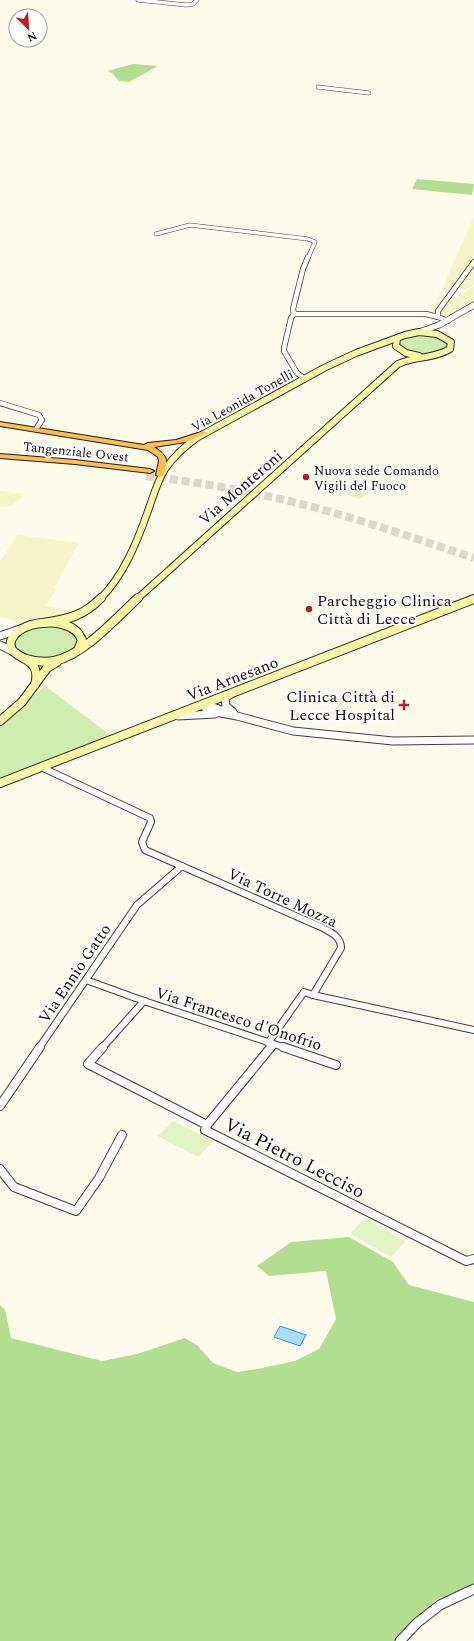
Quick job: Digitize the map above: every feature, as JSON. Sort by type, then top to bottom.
[{"type":"highway","points":[[0,424],[150,448],[162,456],[163,461],[160,475]]},
{"type":"highway","points":[[132,444],[173,444],[188,440],[204,433]]},
{"type":"highway","name":"Tangenziale Ovest","points":[[0,456],[75,462],[148,474],[38,462],[0,460]]},
{"type":"main road","points":[[398,339],[416,332],[434,334],[448,339]]},
{"type":"main road","name":"Via Leonida Tonelli","points":[[44,623],[68,619],[86,611],[114,582],[128,559],[160,475],[181,450],[204,433],[345,358],[398,339]]},
{"type":"main road","name":"Via Monteroni","points":[[398,339],[396,346],[403,352],[426,357]]},
{"type":"main road","name":"Via Monteroni","points":[[0,721],[22,702],[47,668],[61,659],[71,655],[96,636],[398,364],[407,360],[447,352],[452,345],[448,339]]},
{"type":"main road","name":"Via Arnesano","points":[[0,783],[474,599]]},
{"type":"main road","points":[[15,653],[10,644],[14,634],[26,627],[44,623],[60,624],[74,628],[82,640],[79,649]]},
{"type":"main road","name":"Via Monteroni","points":[[15,653],[36,669],[35,685]]},
{"type":"main road","name":"Via Monteroni","points":[[23,658],[44,662],[61,659]]},
{"type":"street","points":[[138,0],[188,5],[193,4],[198,0]]},
{"type":"street","points":[[318,86],[369,93]]},
{"type":"street","points":[[156,234],[190,225],[312,240],[315,242],[315,245],[303,269],[293,309],[294,314],[291,318],[284,351],[297,373],[306,379]]},
{"type":"street","points":[[438,317],[438,311],[474,262]]},
{"type":"street","points":[[416,332],[429,330],[474,305]]},
{"type":"street","points":[[294,314],[426,314],[447,321]]},
{"type":"street","points":[[447,321],[441,330],[448,339]]},
{"type":"street","points":[[0,403],[39,415],[42,420],[36,429]]},
{"type":"street","points":[[0,636],[26,627]]},
{"type":"street","points":[[0,645],[15,653]]},
{"type":"street","points":[[232,693],[225,698],[226,706],[237,716]]},
{"type":"street","points":[[204,704],[205,708],[210,711],[237,716],[293,731],[393,741],[474,740]]},
{"type":"street","points":[[168,718],[196,714],[237,716]]},
{"type":"street","name":"Via Torre Mozza","points":[[41,767],[150,818],[151,822],[142,840],[143,847],[154,854],[321,927],[340,939],[342,944],[341,948],[312,995]]},
{"type":"street","name":"Via Ennio Gatto","points":[[0,1106],[137,905],[182,866]]},
{"type":"street","points":[[86,980],[144,1001]]},
{"type":"street","points":[[207,1125],[271,1044],[304,992],[474,1030]]},
{"type":"street","name":"Via Francesco d'Onofrio","points":[[88,1064],[144,1001],[336,1065]]},
{"type":"street","name":"Via Pietro Lecciso","points":[[88,1064],[207,1125],[205,1130],[459,1258],[466,1261],[474,1259]]},
{"type":"street","points":[[0,1169],[14,1187],[76,1211],[99,1178],[122,1135]]},
{"type":"street","points":[[400,1641],[417,1624],[440,1605],[474,1589]]},
{"type":"shaded area","points":[[474,216],[474,256],[472,261],[433,315],[429,313],[441,292]]},
{"type":"shaded area","points":[[474,263],[474,285],[465,290],[458,288]]},
{"type":"shaded area","points":[[474,286],[474,301],[444,316],[439,315],[449,302]]},
{"type":"shaded area","points":[[0,491],[25,494],[11,506],[0,507]]},
{"type":"shaded area","points":[[18,535],[79,543],[54,588],[57,589],[45,606],[76,611],[63,616],[35,618],[21,622],[0,617],[0,561]]},
{"type":"green space","points":[[133,64],[158,66],[129,82],[119,81],[112,73],[107,71]]},
{"type":"green space","points":[[417,179],[474,184],[472,195],[412,189]]},
{"type":"green space","points":[[414,334],[438,336],[449,344],[447,349],[422,355],[412,353],[399,346],[402,339]]},
{"type":"green space","points":[[342,484],[368,492],[359,499],[334,490]]},
{"type":"green space","points":[[50,625],[72,630],[78,640],[77,646],[70,653],[48,659],[25,656],[15,648],[15,641],[22,632],[32,628]]},
{"type":"green space","points":[[45,686],[113,737],[0,780],[0,726]]},
{"type":"green space","points":[[173,1121],[213,1141],[198,1157],[158,1136]]},
{"type":"green space","points":[[365,1218],[406,1241],[391,1257],[350,1234]]},
{"type":"green space","points":[[349,1237],[393,1262],[409,1285],[474,1302],[474,1585],[436,1600],[397,1641],[0,1641],[0,1305],[5,1310],[11,1338],[102,1361],[137,1354],[185,1338],[198,1346],[213,1363],[237,1372],[258,1369],[295,1361],[319,1349],[336,1319],[326,1271],[269,1276],[257,1266],[291,1242]]},
{"type":"water","points":[[280,1326],[306,1335],[300,1346],[274,1337]]},
{"type":"tunnel","points":[[146,476],[220,487],[293,502],[361,521],[474,558]]},
{"type":"place","name":"Nuova sede Comando Vigili del Fuoco","points":[[306,477]]},
{"type":"place","name":"Parcheggio Clinica Città di Lecce","points":[[309,609]]},
{"type":"place","name":"Clinica Città di Lecce Hospital","points":[[404,705]]}]
